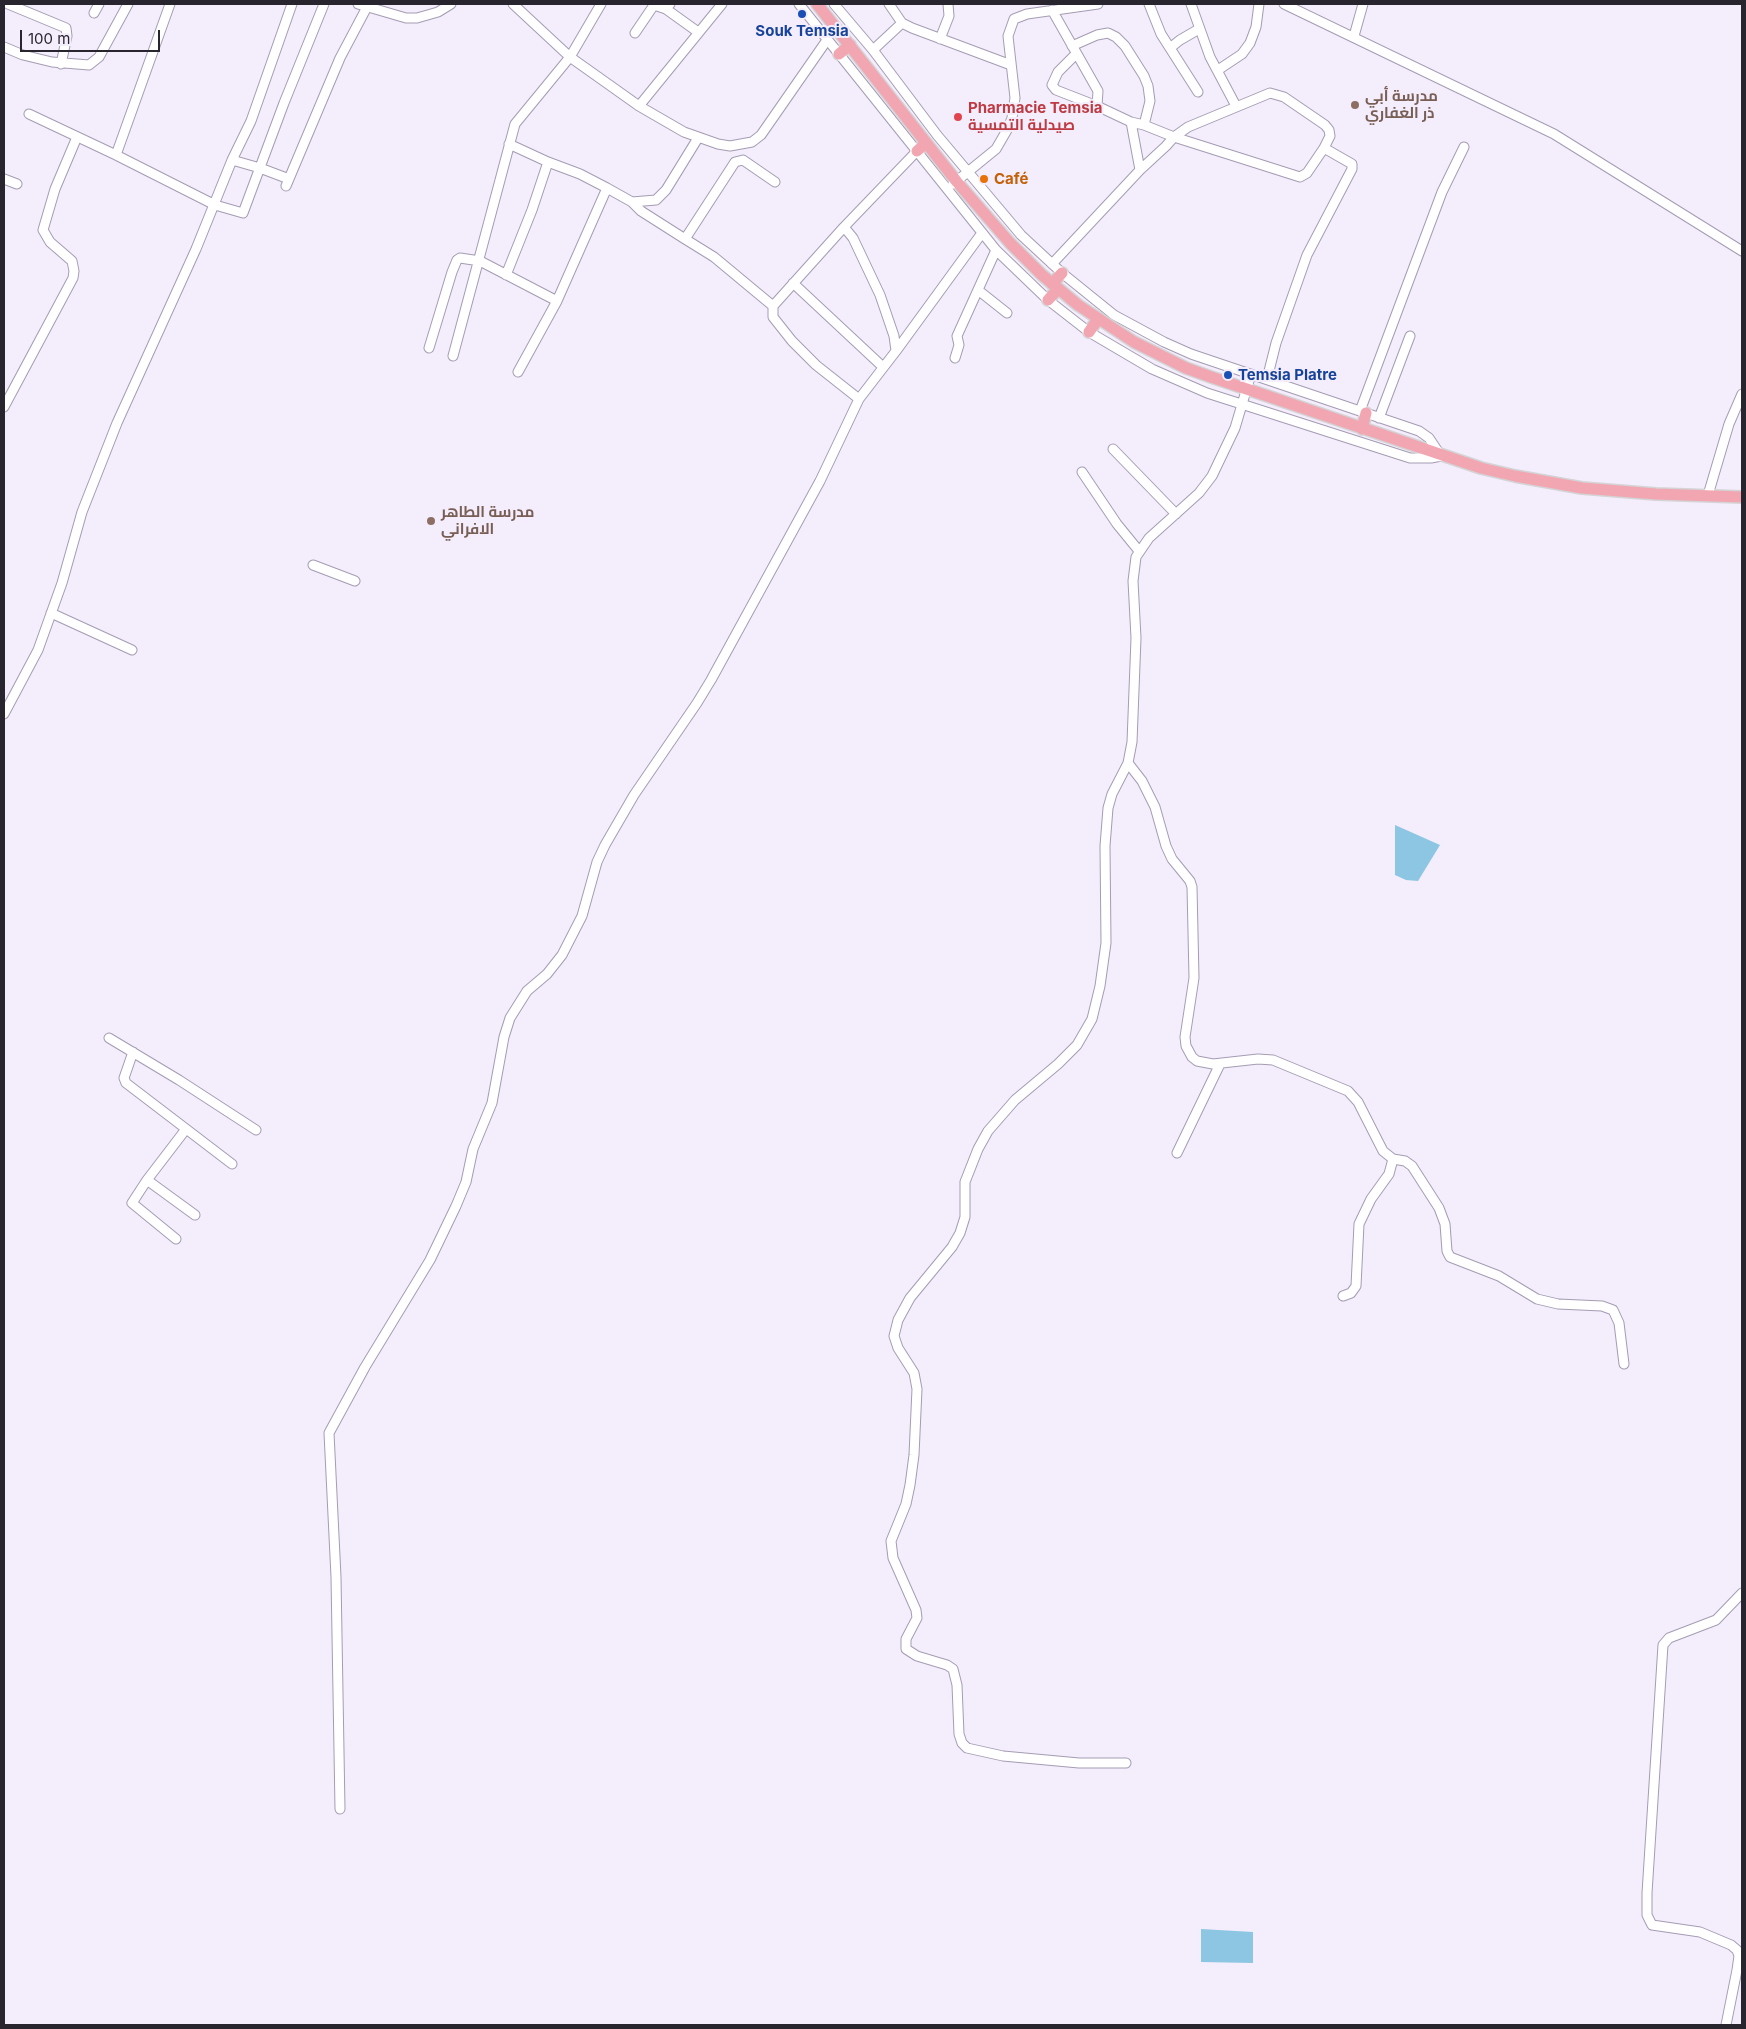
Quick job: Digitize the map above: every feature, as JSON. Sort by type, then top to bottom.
[{"type":"main road","points":[[817,4],[957,182],[1010,243],[1055,286],[1134,342],[1186,368],[1441,456],[1515,476],[1582,488],[1656,494],[1742,497]]},
{"type":"main road","points":[[839,54],[850,45]]},
{"type":"main road","points":[[917,151],[926,143]]},
{"type":"main road","points":[[1048,300],[1062,273]]},
{"type":"main road","points":[[1089,332],[1098,318]]},
{"type":"main road","points":[[1362,429],[1363,412]]},
{"type":"street","points":[[8,4],[66,28],[67,36],[61,64]]},
{"type":"street","points":[[94,13],[99,4]]},
{"type":"street","points":[[4,47],[23,55],[61,64],[83,66],[94,63],[128,4]]},
{"type":"street","points":[[116,155],[170,4]]},
{"type":"street","points":[[4,714],[35,658],[62,583],[82,512],[117,423],[215,205],[232,160],[251,121],[292,4]]},
{"type":"street","points":[[29,114],[215,205],[243,213],[324,4]]},
{"type":"street","points":[[232,160],[260,168],[288,182],[362,5],[406,18],[417,18],[438,12],[451,4]]},
{"type":"street","points":[[513,4],[570,58],[638,106],[668,124],[698,138],[730,146],[752,142],[768,126],[827,40]]},
{"type":"street","points":[[453,356],[480,261],[514,124],[570,58],[601,4]]},
{"type":"street","points":[[638,106],[722,4]]},
{"type":"street","points":[[799,4],[996,250],[1048,300],[1089,332],[1127,356],[1179,382],[1242,405],[1410,458],[1426,459],[1441,456],[1428,438],[1419,431],[1191,354],[1139,329],[1114,314],[1062,273],[1022,235],[938,135],[873,50],[834,4]]},
{"type":"street","points":[[889,4],[902,22],[940,39],[1011,65]]},
{"type":"street","points":[[940,39],[948,16],[948,4]]},
{"type":"street","points":[[947,189],[996,149],[1008,130],[1015,104],[1008,36],[1014,19],[1022,15],[1098,4]]},
{"type":"street","points":[[1149,4],[1158,28],[1198,92]]},
{"type":"street","points":[[1191,4],[1210,57],[1236,106]]},
{"type":"street","points":[[1218,70],[1242,54],[1250,43],[1256,26],[1260,4]]},
{"type":"street","points":[[1284,4],[1294,6],[1554,134],[1742,251]]},
{"type":"street","points":[[1354,36],[1363,4]]},
{"type":"street","points":[[635,33],[654,5],[668,6],[698,32]]},
{"type":"street","points":[[1052,10],[1098,90],[1097,106]]},
{"type":"street","points":[[873,50],[902,22]]},
{"type":"street","points":[[1170,48],[1180,40],[1199,30]]},
{"type":"street","points":[[1052,264],[1140,170],[1174,136],[1188,127],[1264,94],[1278,94],[1305,110],[1328,128],[1330,136],[1306,173],[1300,177],[1174,136],[1144,125],[1131,122],[1053,88],[1053,81],[1058,72],[1074,50],[1090,37],[1108,34],[1116,37],[1125,46],[1144,76],[1150,96],[1144,125]]},
{"type":"street","points":[[1131,122],[1140,170]]},
{"type":"street","points":[[4,407],[73,278],[74,264],[50,242],[43,230],[55,189],[77,137]]},
{"type":"street","points":[[632,202],[650,201],[660,197],[698,138]]},
{"type":"street","points":[[509,144],[580,174],[632,202],[640,211],[714,257],[773,306]]},
{"type":"street","points":[[1363,412],[1442,192],[1464,147]]},
{"type":"street","points":[[1267,380],[1276,343],[1307,255],[1352,167],[1351,163],[1324,148]]},
{"type":"street","points":[[859,399],[816,365],[792,341],[773,317],[773,306],[844,227],[917,151]]},
{"type":"street","points":[[685,239],[735,162],[743,160],[775,182]]},
{"type":"street","points":[[506,275],[532,210],[548,162]]},
{"type":"street","points":[[4,179],[17,184]]},
{"type":"street","points":[[518,372],[557,301],[607,188]]},
{"type":"street","points":[[844,227],[853,238],[880,295],[894,336],[896,351]]},
{"type":"street","points":[[340,1809],[336,1577],[329,1433],[364,1367],[430,1260],[456,1206],[466,1182],[473,1149],[492,1103],[504,1037],[510,1018],[527,991],[547,974],[562,955],[582,916],[600,855],[634,795],[711,680],[820,481],[859,399],[982,233]]},
{"type":"street","points":[[955,358],[959,345],[958,336],[996,250]]},
{"type":"street","points":[[429,348],[454,266],[460,258],[480,261],[557,301]]},
{"type":"street","points":[[794,283],[883,367]]},
{"type":"street","points":[[978,290],[1007,313]]},
{"type":"street","points":[[1379,418],[1410,336]]},
{"type":"street","points":[[1126,1763],[1079,1763],[1003,1756],[977,1751],[964,1745],[959,1734],[957,1685],[953,1669],[944,1664],[917,1656],[909,1652],[905,1646],[906,1639],[917,1618],[916,1610],[893,1558],[892,1541],[906,1504],[910,1485],[914,1455],[917,1389],[914,1373],[895,1340],[896,1326],[910,1298],[952,1246],[960,1233],[965,1217],[966,1182],[972,1162],[988,1131],[1015,1100],[1058,1064],[1077,1045],[1092,1019],[1100,986],[1106,943],[1105,861],[1108,808],[1112,794],[1128,763],[1133,732],[1136,638],[1134,566],[1139,551],[1149,538],[1199,493],[1212,476],[1229,444],[1251,374]]},
{"type":"street","points":[[1708,495],[1730,424],[1742,394]]},
{"type":"street","points":[[1113,449],[1176,514]]},
{"type":"street","points":[[1082,472],[1117,524],[1139,551]]},
{"type":"street","points":[[313,565],[355,581]]},
{"type":"street","points":[[51,613],[132,650]]},
{"type":"street","points":[[1128,763],[1142,781],[1155,807],[1166,846],[1172,859],[1190,880],[1192,887],[1194,978],[1185,1037],[1186,1046],[1192,1057],[1197,1061],[1220,1064],[1258,1059],[1273,1060],[1348,1091],[1358,1102],[1383,1151],[1393,1159],[1405,1161],[1412,1166],[1442,1213],[1446,1230],[1447,1251],[1450,1257],[1499,1276],[1537,1299],[1558,1304],[1606,1307],[1613,1310],[1619,1323],[1624,1364]]},
{"type":"street","points":[[109,1038],[256,1130]]},
{"type":"street","points":[[134,1052],[124,1078],[126,1083],[232,1164]]},
{"type":"street","points":[[1177,1153],[1220,1064]]},
{"type":"street","points":[[176,1239],[132,1203],[186,1129]]},
{"type":"street","points":[[1343,1296],[1351,1293],[1356,1286],[1359,1224],[1371,1199],[1387,1177],[1393,1159]]},
{"type":"street","points":[[147,1180],[195,1214]]},
{"type":"street","points":[[1726,2025],[1737,1970],[1739,1956],[1737,1950],[1731,1945],[1700,1932],[1652,1925],[1647,1914],[1647,1893],[1663,1645],[1669,1638],[1716,1620],[1742,1593]]},
{"type":"water","points":[[1395,825],[1440,845],[1418,881],[1406,880],[1395,875]]},
{"type":"water","points":[[1201,1929],[1253,1932],[1253,1963],[1201,1962]]},
{"type":"place","name":"Souk Temsia","points":[[802,14]]},
{"type":"place","name":"مدرسة أبي ذر الغفاري","points":[[1355,105]]},
{"type":"place","name":"Pharmacie Temsia صيدلية التمسية","points":[[958,117]]},
{"type":"place","name":"Café","points":[[984,179]]},
{"type":"place","name":"Temsia Platre","points":[[1228,375]]},
{"type":"place","name":"مدرسة الطاهر الافراني","points":[[431,521]]}]
